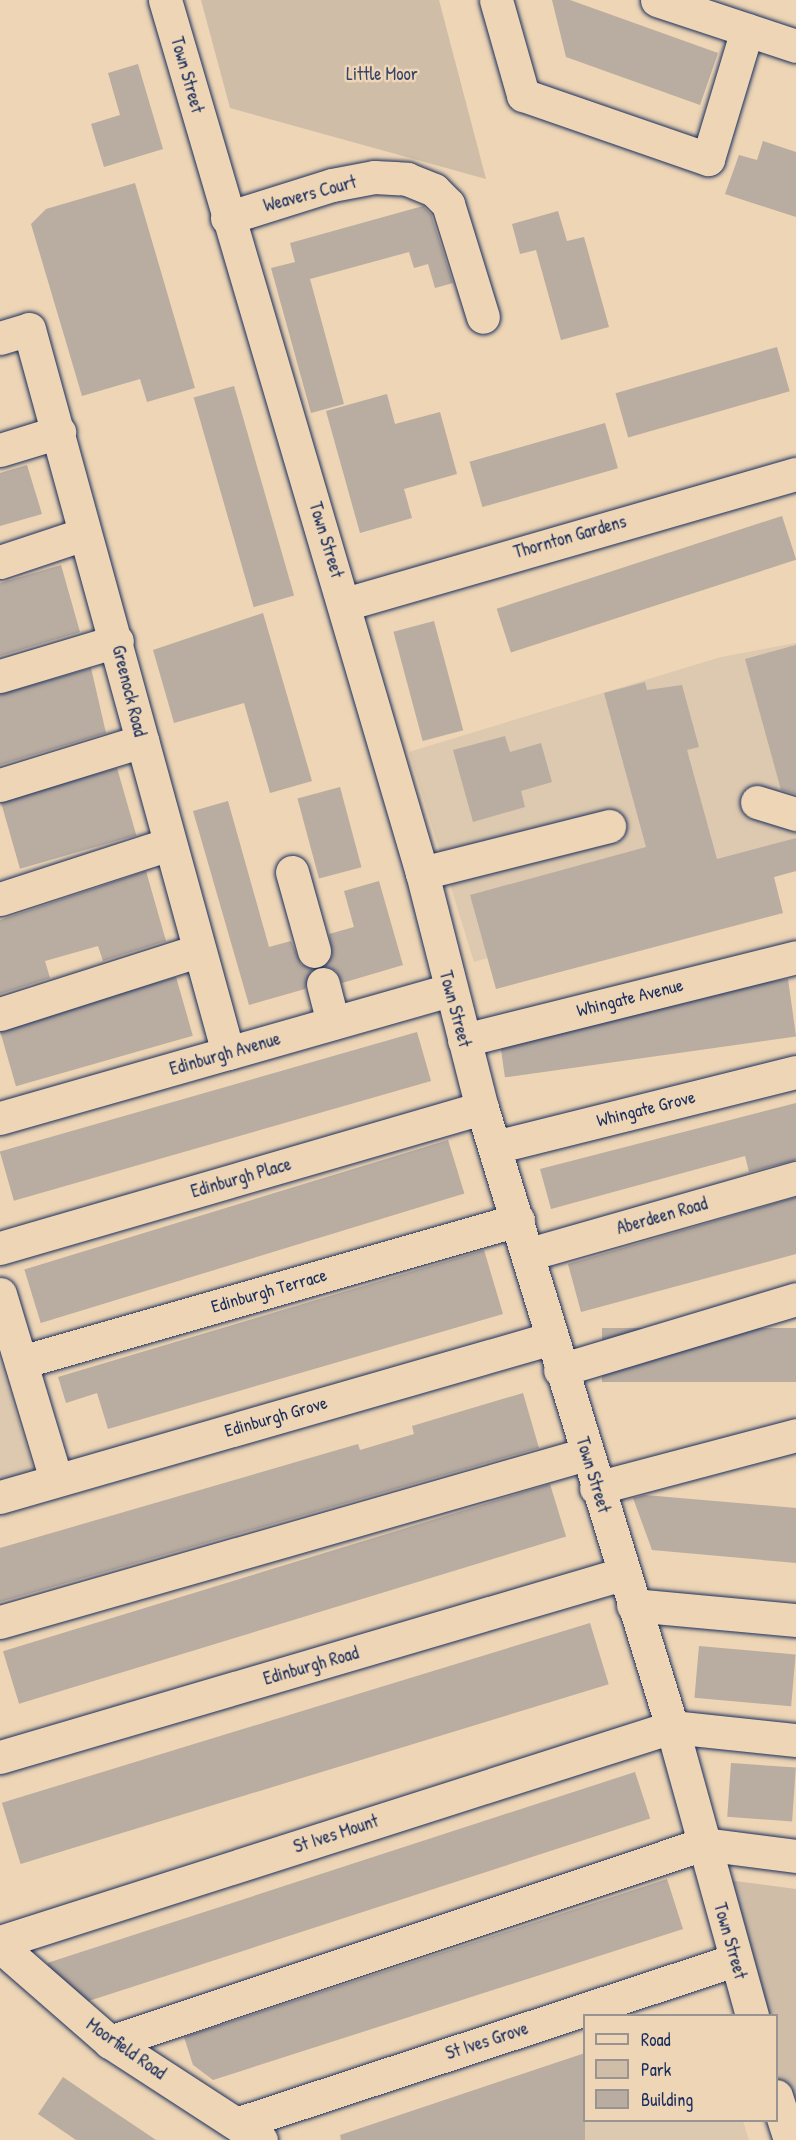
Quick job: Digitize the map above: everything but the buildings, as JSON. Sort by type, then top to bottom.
[{"type":"street","name":"Town Street","points":[[165,0],[227,218],[345,604],[422,873],[450,990],[482,1108],[529,1254],[560,1370],[622,1574],[672,1727],[751,2014]]},
{"type":"street","points":[[496,0],[523,95],[708,159],[747,30]]},
{"type":"street","points":[[657,0],[796,46]]},
{"type":"street","name":"Weavers Court","points":[[227,218],[332,185],[374,177],[407,179],[434,189],[448,204],[483,317]]},
{"type":"street","name":"Greenock Road","points":[[15,333],[60,432],[84,534],[117,641],[197,951],[228,1053]]},
{"type":"street","points":[[0,450],[60,432]]},
{"type":"street","name":"Thornton Gardens","points":[[345,604],[796,474]]},
{"type":"street","points":[[0,562],[84,534]]},
{"type":"street","points":[[0,676],[117,641]]},
{"type":"street","points":[[0,786],[142,741]]},
{"type":"street","points":[[757,802],[796,814]]},
{"type":"street","points":[[422,873],[609,826]]},
{"type":"street","points":[[0,899],[169,844]]},
{"type":"street","points":[[292,872],[314,951]]},
{"type":"street","points":[[0,1014],[197,951]]},
{"type":"street","name":"Whingate Avenue","points":[[464,1040],[796,957]]},
{"type":"street","points":[[322,984],[333,1023]]},
{"type":"street","name":"Edinburgh Avenue","points":[[0,1118],[450,990]]},
{"type":"street","name":"Whingate Grove","points":[[495,1147],[796,1072]]},
{"type":"street","name":"Edinburgh Place","points":[[0,1248],[482,1108]]},
{"type":"street","name":"Aberdeen Road","points":[[529,1254],[796,1178]]},
{"type":"street","name":"Edinburgh Terrace","points":[[21,1362],[518,1220]]},
{"type":"street","points":[[0,1294],[56,1480]]},
{"type":"street","points":[[560,1370],[796,1299]]},
{"type":"street","name":"Edinburgh Grove","points":[[0,1497],[552,1338]]},
{"type":"street","points":[[597,1488],[796,1435]]},
{"type":"street","points":[[0,1622],[586,1454]]},
{"type":"street","name":"Edinburgh Road","points":[[0,1757],[622,1574]]},
{"type":"street","points":[[633,1605],[796,1620]]},
{"type":"street","points":[[672,1727],[796,1740]]},
{"type":"street","name":"St Ives Mount","points":[[0,1944],[672,1727]]},
{"type":"street","points":[[110,2042],[703,1844],[796,1856]]},
{"type":"street","name":"Moorfield Road","points":[[0,1944],[110,2042],[250,2132]]},
{"type":"street","name":"St Ives Grove","points":[[250,2132],[735,1960]]},
{"type":"street","points":[[778,2100],[789,2140]]},
{"type":"shaded area","points":[[796,643],[796,871],[474,962],[409,752],[721,657]]},
{"type":"shaded area","points":[[0,1362],[34,1472],[0,1482]]},
{"type":"shaded area","points":[[583,2120],[583,2122],[743,2122],[749,2140],[422,2140]]},
{"type":"green space","name":"Little Moor","points":[[201,0],[439,0],[486,179],[230,108]]},
{"type":"green space","points":[[712,1878],[796,1889],[796,2140],[778,2112],[778,2014],[750,2014]]}]
